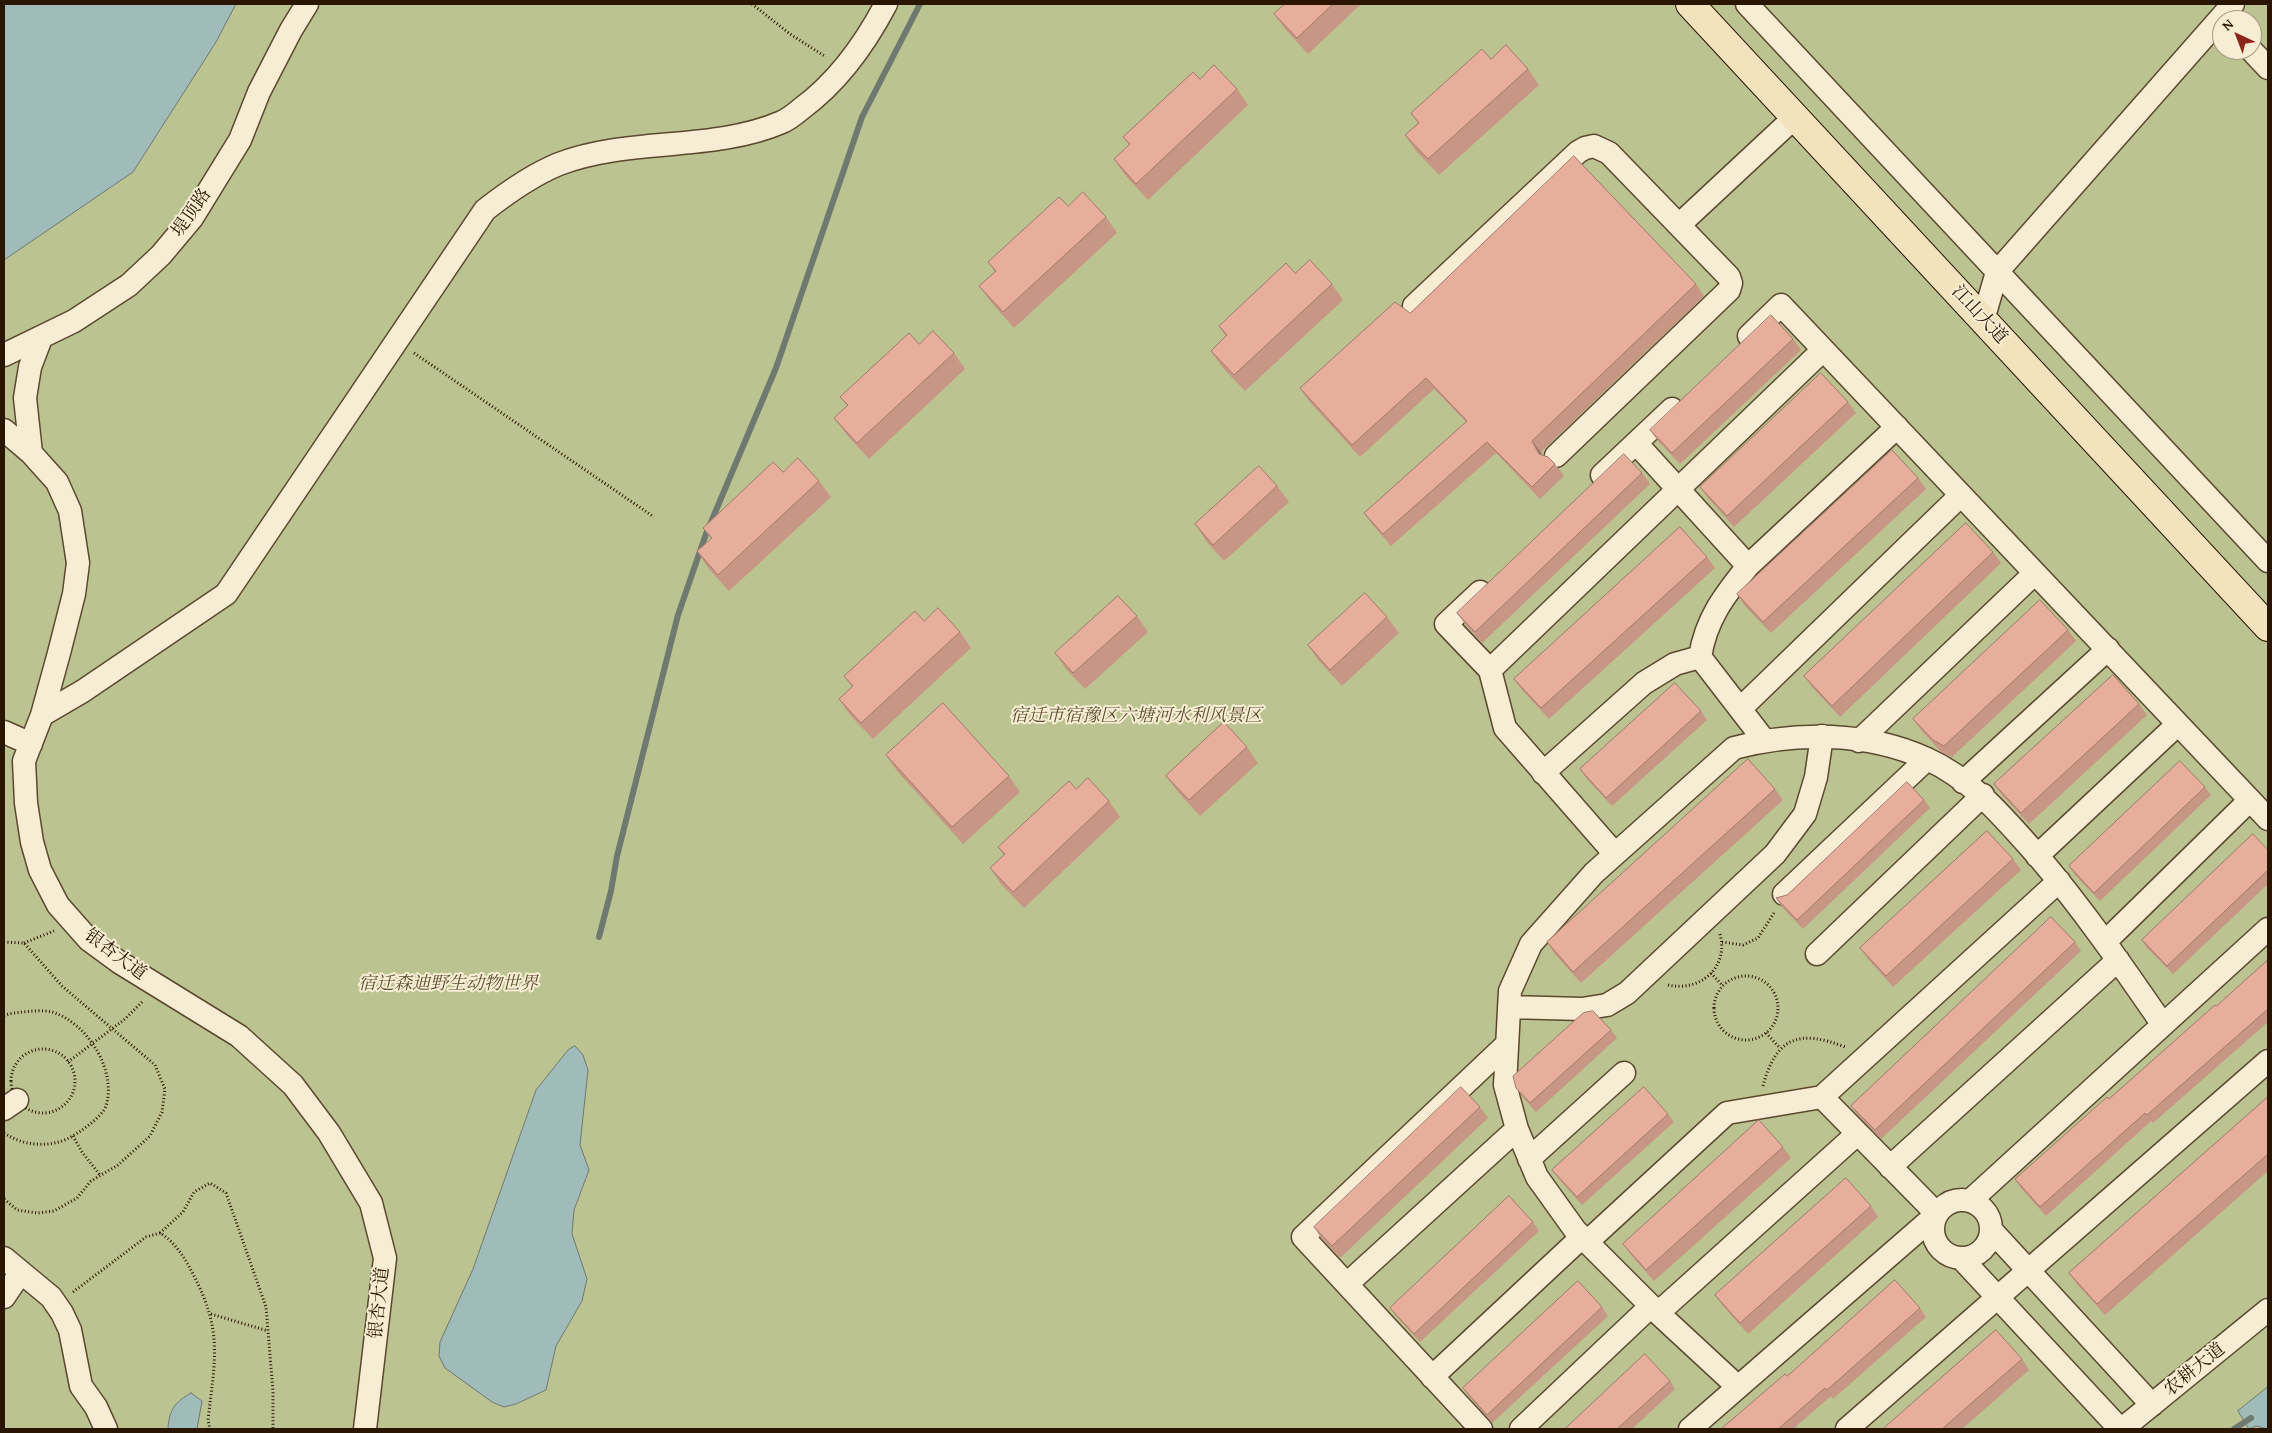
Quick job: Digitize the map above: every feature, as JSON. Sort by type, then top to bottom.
[{"type":"main road","name":"江山大道","points":[[1690,4],[2268,627]]},
{"type":"street","name":"堤顶路","points":[[4,355],[74,321],[129,285],[161,255],[192,218],[240,140],[259,92],[291,30],[307,4]]},
{"type":"street","points":[[42,715],[83,692],[226,594],[485,210],[516,186],[560,164],[600,153],[735,136],[784,122],[814,100],[857,54],[886,4]]},
{"type":"street","points":[[1746,4],[2268,561]]},
{"type":"street","points":[[1983,320],[1997,272],[2212,21]]},
{"type":"street","points":[[1679,225],[1795,117]]},
{"type":"street","points":[[1414,306],[1585,148],[1594,146],[1609,153],[1729,277],[1731,283],[1729,290],[1556,456]]},
{"type":"street","points":[[1733,352],[1781,306],[2268,819]]},
{"type":"street","points":[[32,453],[25,398],[30,367],[41,338]]},
{"type":"street","points":[[1490,670],[1823,350]]},
{"type":"street","points":[[1586,490],[1684,398]]},
{"type":"street","points":[[1700,657],[1710,619],[1748,566],[1897,427]]},
{"type":"street","name":"银杏大道","points":[[4,430],[32,453],[57,482],[70,511],[78,563],[74,594],[42,715],[24,761],[26,803],[32,842],[40,870],[58,905],[97,946],[239,1036],[293,1084],[329,1133],[371,1203],[385,1258],[365,1429]]},
{"type":"street","points":[[1636,444],[1748,566]]},
{"type":"street","points":[[1740,709],[1961,495]]},
{"type":"street","points":[[1859,741],[2035,573]]},
{"type":"street","points":[[1495,577],[1446,624],[1490,670],[1505,728],[1615,854]]},
{"type":"street","points":[[1963,782],[2108,650]]},
{"type":"street","points":[[1700,657],[1764,740]]},
{"type":"street","points":[[1543,773],[1644,683],[1675,664],[1700,657]]},
{"type":"street","points":[[2037,856],[2178,724]]},
{"type":"street","points":[[4,732],[31,744]]},
{"type":"street","points":[[1509,1007],[1553,1010],[1607,1005],[1627,993],[1775,854],[1805,814],[1816,777],[1822,736]]},
{"type":"street","points":[[1738,1388],[1655,1310],[1585,1240],[1537,1177],[1517,1129],[1504,1084],[1510,990],[1531,944],[1594,873],[1734,748],[1764,740],[1822,736],[1882,744],[1927,758],[1983,796],[2037,856],[2059,881],[2105,942],[2163,1025]]},
{"type":"street","points":[[1784,894],[1927,758]]},
{"type":"street","points":[[1817,954],[1983,796]]},
{"type":"street","points":[[2105,942],[2250,800]]},
{"type":"street","points":[[1432,1377],[1726,1113],[1822,1097],[2059,881]]},
{"type":"street","points":[[1971,1200],[2268,929]]},
{"type":"street","points":[[1890,1168],[2118,960]]},
{"type":"street","points":[[1481,1429],[1303,1237],[1506,1045]]},
{"type":"street","points":[[1847,1429],[2268,1061]]},
{"type":"street","points":[[1530,1160],[1624,1073]]},
{"type":"street","points":[[1822,1097],[1937,1214]]},
{"type":"street","points":[[1347,1284],[1517,1129]]},
{"type":"street","points":[[1520,1429],[1857,1134]]},
{"type":"street","points":[[1690,1429],[1951,1201],[1961,1199],[1971,1200],[1987,1212],[1992,1231],[2152,1405]]},
{"type":"street","points":[[1937,1214],[1933,1224],[1937,1243],[1952,1256],[1961,1258],[1978,1253],[1985,1247],[1992,1231]]},
{"type":"street","points":[[4,1258],[51,1297],[57,1305],[70,1330],[81,1386],[96,1406],[106,1429]]},
{"type":"street","points":[[1961,1258],[2121,1429]]},
{"type":"street","points":[[4,1297],[22,1272]]},
{"type":"street","name":"农耕大道","points":[[2121,1429],[2268,1310]]},
{"type":"path","points":[[752,4],[790,34],[844,68]]},
{"type":"path","points":[[396,342],[654,517]]},
{"type":"path","points":[[1722,942],[1743,945],[1758,938],[1769,923],[1784,894]]},
{"type":"path","points":[[1643,978],[1685,988],[1711,973],[1723,954],[1714,911]]},
{"type":"path","points":[[4,942],[24,943],[74,922]]},
{"type":"path","points":[[4,1199],[17,1210],[37,1213],[54,1211],[77,1198],[91,1181],[137,1151],[150,1136],[162,1112],[165,1090],[155,1065],[62,986],[24,943]]},
{"type":"path","points":[[1711,973],[1723,986]]},
{"type":"path","points":[[1749,976],[1767,984],[1778,1001],[1778,1011],[1776,1021],[1766,1033],[1753,1040],[1742,1040],[1723,1030],[1717,1021],[1714,1010],[1715,1000],[1723,986],[1738,977],[1749,976]]},
{"type":"path","points":[[68,1062],[113,1028],[158,986]]},
{"type":"path","points":[[4,1016],[27,1012],[52,1012],[71,1022],[92,1043],[101,1056],[109,1080],[106,1108],[82,1131],[73,1136],[57,1144],[31,1144],[4,1133]]},
{"type":"path","points":[[1766,1033],[1780,1048]]},
{"type":"path","points":[[1757,1108],[1766,1075],[1780,1048],[1790,1041],[1803,1037],[1835,1043],[1868,1056]]},
{"type":"path","points":[[45,1049],[55,1052],[68,1062],[74,1075],[74,1086],[64,1105],[55,1110],[39,1112],[10,1104],[11,1080],[15,1066],[25,1054],[45,1049]]},
{"type":"path","points":[[73,1136],[82,1152],[100,1175]]},
{"type":"path","points":[[57,1305],[126,1250],[146,1237],[160,1233],[183,1212],[194,1192],[210,1183],[226,1193],[266,1308],[273,1390],[273,1429]]},
{"type":"path","points":[[160,1233],[169,1238],[186,1261],[211,1314],[215,1334],[215,1360],[208,1420],[210,1429]]},
{"type":"path","points":[[211,1314],[268,1331]]},
{"type":"green space","name":"宿迁市宿豫区六塘河水利风景区","points":[[4,4],[2268,4],[2268,1429],[4,1429]]},
{"type":"water","points":[[4,4],[236,4],[216,42],[133,172],[4,260]]},
{"type":"water","points":[[575,1046],[583,1055],[588,1070],[580,1145],[589,1170],[574,1210],[572,1234],[587,1279],[582,1301],[556,1346],[546,1390],[516,1404],[504,1407],[492,1402],[445,1368],[439,1356],[440,1342],[473,1269],[536,1090],[568,1050]]},
{"type":"water","points":[[2268,1387],[2268,1429],[2256,1426],[2249,1429],[2238,1411]]},
{"type":"water","points":[[191,1393],[202,1401],[197,1429],[168,1429],[171,1412],[174,1407]]},
{"type":"building","points":[[1285,4],[1333,4],[1297,38],[1274,14]]},
{"type":"building","points":[[1506,45],[1528,69],[1428,159],[1405,135],[1419,123],[1411,113],[1482,49],[1491,59]]},
{"type":"building","points":[[1214,65],[1237,89],[1136,184],[1114,159],[1130,144],[1123,137],[1193,72],[1200,79]]},
{"type":"building","points":[[1574,156],[1696,284],[1532,441],[1539,454],[1548,457],[1555,464],[1532,487],[1487,442],[1383,534],[1364,513],[1467,421],[1426,378],[1352,445],[1300,388],[1395,302],[1410,313]]},
{"type":"building","points":[[1083,192],[1106,217],[1003,312],[979,286],[996,271],[988,262],[1059,197],[1068,206]]},
{"type":"building","points":[[1310,260],[1332,284],[1234,375],[1211,351],[1227,335],[1219,326],[1286,263],[1295,273]]},
{"type":"building","points":[[1771,315],[1793,339],[1672,453],[1650,430]]},
{"type":"building","points":[[933,331],[954,353],[857,443],[834,418],[848,405],[840,397],[909,333],[919,344]]},
{"type":"building","points":[[1821,373],[1848,402],[1727,516],[1700,487]]},
{"type":"building","points":[[1892,450],[1918,478],[1763,622],[1737,594]]},
{"type":"building","points":[[1624,454],[1642,473],[1475,632],[1457,613]]},
{"type":"building","points":[[798,458],[819,481],[718,575],[697,551],[712,538],[703,528],[773,462],[783,472]]},
{"type":"building","points":[[1259,466],[1277,486],[1213,545],[1195,524]]},
{"type":"building","points":[[1966,523],[1993,552],[1832,706],[1804,676]]},
{"type":"building","points":[[1680,527],[1707,557],[1541,708],[1514,679]]},
{"type":"building","points":[[1365,593],[1387,617],[1330,670],[1308,645]]},
{"type":"building","points":[[1118,596],[1137,616],[1073,673],[1055,653]]},
{"type":"building","points":[[2040,600],[2068,630],[1944,746],[1933,740],[1913,719]]},
{"type":"building","points":[[938,608],[960,632],[861,723],[839,699],[853,686],[844,676],[915,611],[924,621]]},
{"type":"building","points":[[2113,675],[2139,704],[2021,813],[1994,784]]},
{"type":"building","points":[[1675,683],[1701,711],[1606,798],[1580,769]]},
{"type":"building","points":[[943,703],[1009,776],[952,827],[886,755]]},
{"type":"building","points":[[1224,722],[1247,747],[1189,800],[1166,776]]},
{"type":"building","points":[[1748,759],[1775,789],[1573,972],[1547,942]]},
{"type":"building","points":[[2180,761],[2205,787],[2094,893],[2069,866]]},
{"type":"building","points":[[1088,778],[1109,801],[1013,892],[990,868],[1005,854],[998,847],[1069,781],[1076,789]]},
{"type":"building","points":[[1907,782],[1924,800],[1797,920],[1776,898],[1787,895]]},
{"type":"building","points":[[1987,831],[2013,859],[1886,976],[1860,948]]},
{"type":"building","points":[[2253,834],[2268,850],[2268,870],[2167,966],[2142,940]]},
{"type":"building","points":[[2051,917],[2075,942],[1875,1130],[1851,1106]]},
{"type":"building","points":[[2268,960],[2268,1009],[2147,1115],[2145,1113],[2040,1207],[2015,1179],[2107,1097],[2109,1099]]},
{"type":"building","points":[[1593,1011],[1611,1030],[1530,1103],[1516,1088],[1513,1076],[1583,1013]]},
{"type":"building","points":[[1461,1087],[1480,1107],[1332,1246],[1314,1227]]},
{"type":"building","points":[[1644,1087],[1668,1114],[1577,1197],[1552,1170]]},
{"type":"building","points":[[2268,1097],[2268,1154],[2097,1304],[2069,1273]]},
{"type":"building","points":[[1759,1120],[1783,1147],[1646,1270],[1623,1244]]},
{"type":"building","points":[[1846,1178],[1871,1206],[1740,1323],[1715,1295]]},
{"type":"building","points":[[1509,1196],[1533,1222],[1414,1334],[1390,1308]]},
{"type":"building","points":[[1895,1280],[1920,1308],[1827,1390],[1825,1388],[1778,1429],[1721,1429],[1785,1374],[1787,1376]]},
{"type":"building","points":[[1578,1281],[1602,1307],[1487,1415],[1463,1388]]},
{"type":"building","points":[[1996,1330],[2022,1359],[1942,1429],[1883,1429]]},
{"type":"building","points":[[1645,1354],[1670,1381],[1617,1429],[1565,1429]]},
{"type":"waterway","points":[[599,937],[611,891],[617,856],[678,615],[706,534],[776,368],[862,117],[920,4]]},
{"type":"waterway","points":[[2234,1429],[2251,1418]]},
{"type":"park label","name":"宿迁森迪野生动物世界","points":[[448,984]]}]
